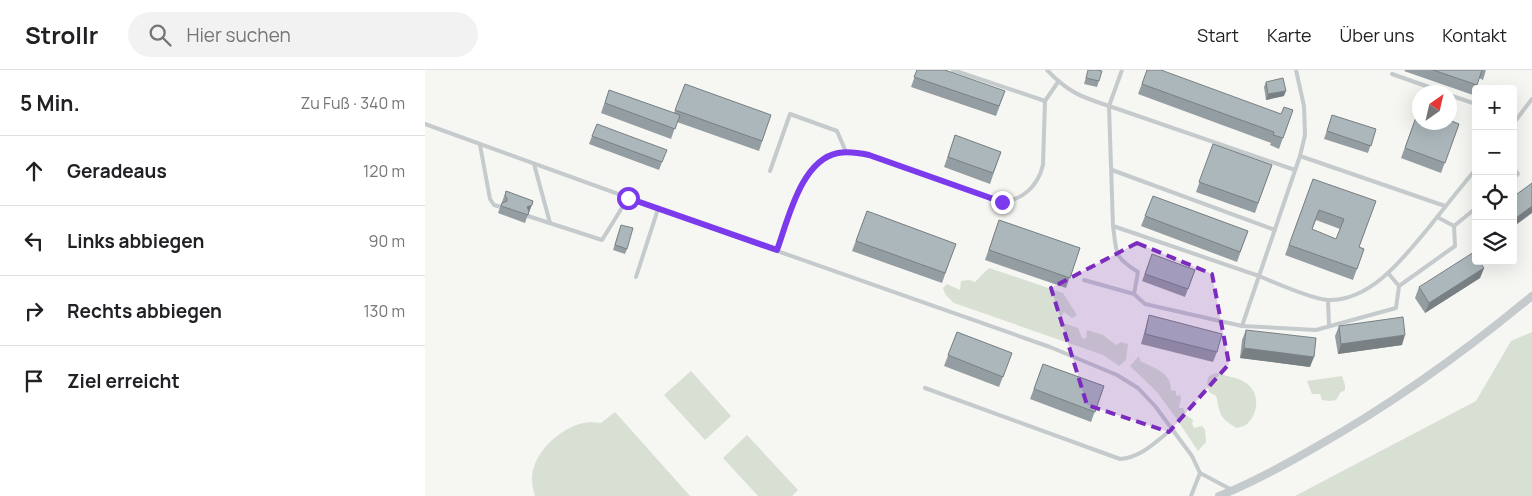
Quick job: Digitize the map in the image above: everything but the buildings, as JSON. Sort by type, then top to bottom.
[{"type":"street","points":[[1219,496],[1276,470],[1380,410],[1466,349],[1532,296]]},
{"type":"lane","points":[[953,70],[1045,101]]},
{"type":"lane","points":[[1047,70],[1058,82],[1074,93],[1295,170]]},
{"type":"lane","points":[[1122,70],[1109,106],[1113,226],[1118,257],[1138,272],[1134,294]]},
{"type":"lane","points":[[1242,326],[1300,156],[1305,135],[1304,106],[1296,70]]},
{"type":"lane","points":[[1392,74],[1423,85]]},
{"type":"lane","points":[[777,250],[798,192],[807,177],[821,161],[838,153],[858,152],[869,155],[1002,202],[1012,201],[1022,196],[1029,191],[1041,175],[1045,101],[1058,82]]},
{"type":"lane","points":[[1457,98],[1472,103]]},
{"type":"lane","points":[[1517,117],[1532,99]]},
{"type":"lane","points":[[770,171],[790,114],[837,131],[846,152]]},
{"type":"lane","points":[[425,124],[1050,347],[1117,374],[1138,388],[1155,406],[1192,456],[1200,473],[1232,490]]},
{"type":"lane","points":[[481,145],[490,199],[494,205],[501,207]]},
{"type":"lane","points":[[1300,156],[1445,206]]},
{"type":"lane","points":[[534,164],[550,222]]},
{"type":"lane","points":[[1112,170],[1275,230]]},
{"type":"lane","points":[[1113,226],[1317,298],[1328,300],[1341,298],[1367,288],[1388,273],[1472,174]]},
{"type":"lane","points":[[528,216],[603,240],[628,198]]},
{"type":"lane","points":[[636,276],[658,208]]},
{"type":"lane","points":[[1454,226],[1472,211]]},
{"type":"lane","points":[[1437,217],[1454,226]]},
{"type":"lane","points":[[1084,280],[1134,294],[1145,304],[1242,326],[1316,330],[1395,308],[1399,286],[1455,246],[1454,226]]},
{"type":"lane","points":[[1388,273],[1399,286]]},
{"type":"lane","points":[[1328,300],[1329,325]]},
{"type":"lane","points":[[925,388],[1120,459],[1131,458],[1142,452],[1172,429]]},
{"type":"lane","points":[[1191,496],[1200,473]]},
{"type":"highlighted area","points":[[1137,243],[1212,274],[1229,364],[1169,432],[1087,405],[1051,288]]},
{"type":"shaded area","points":[[989,268],[1063,293],[1077,315],[1072,318],[1064,312],[1058,321],[1078,328],[1082,338],[1086,339],[1087,330],[1103,335],[1116,345],[1121,342],[1128,344],[1126,360],[1119,366],[1103,355],[954,303],[945,294],[943,288],[947,284],[960,290],[961,281],[969,280],[975,282]]},
{"type":"shaded area","points":[[1532,332],[1532,496],[1295,496],[1476,401],[1511,341]]},
{"type":"shaded area","points":[[1139,356],[1140,361],[1161,371],[1165,375],[1171,390],[1176,391],[1176,396],[1180,395],[1179,408],[1183,408],[1186,415],[1193,420],[1194,428],[1202,426],[1205,430],[1206,442],[1198,451],[1157,392],[1130,366]]},
{"type":"shaded area","points":[[691,371],[731,416],[705,440],[664,395]]},
{"type":"shaded area","points":[[1216,373],[1243,381],[1253,392],[1256,408],[1246,425],[1237,428],[1223,418],[1216,396],[1209,392],[1207,382],[1209,376]]},
{"type":"shaded area","points":[[1342,376],[1345,390],[1340,393],[1336,400],[1330,401],[1322,400],[1320,394],[1312,394],[1307,381]]},
{"type":"shaded area","points":[[615,412],[690,496],[535,496],[532,477],[538,457],[544,448],[561,433],[570,428],[590,422],[601,423]]},
{"type":"shaded area","points":[[747,435],[798,490],[792,496],[758,496],[723,458]]},
{"type":"route","points":[[628,198],[777,250],[798,192],[807,177],[821,161],[838,153],[858,152],[869,155],[1002,202]]}]
